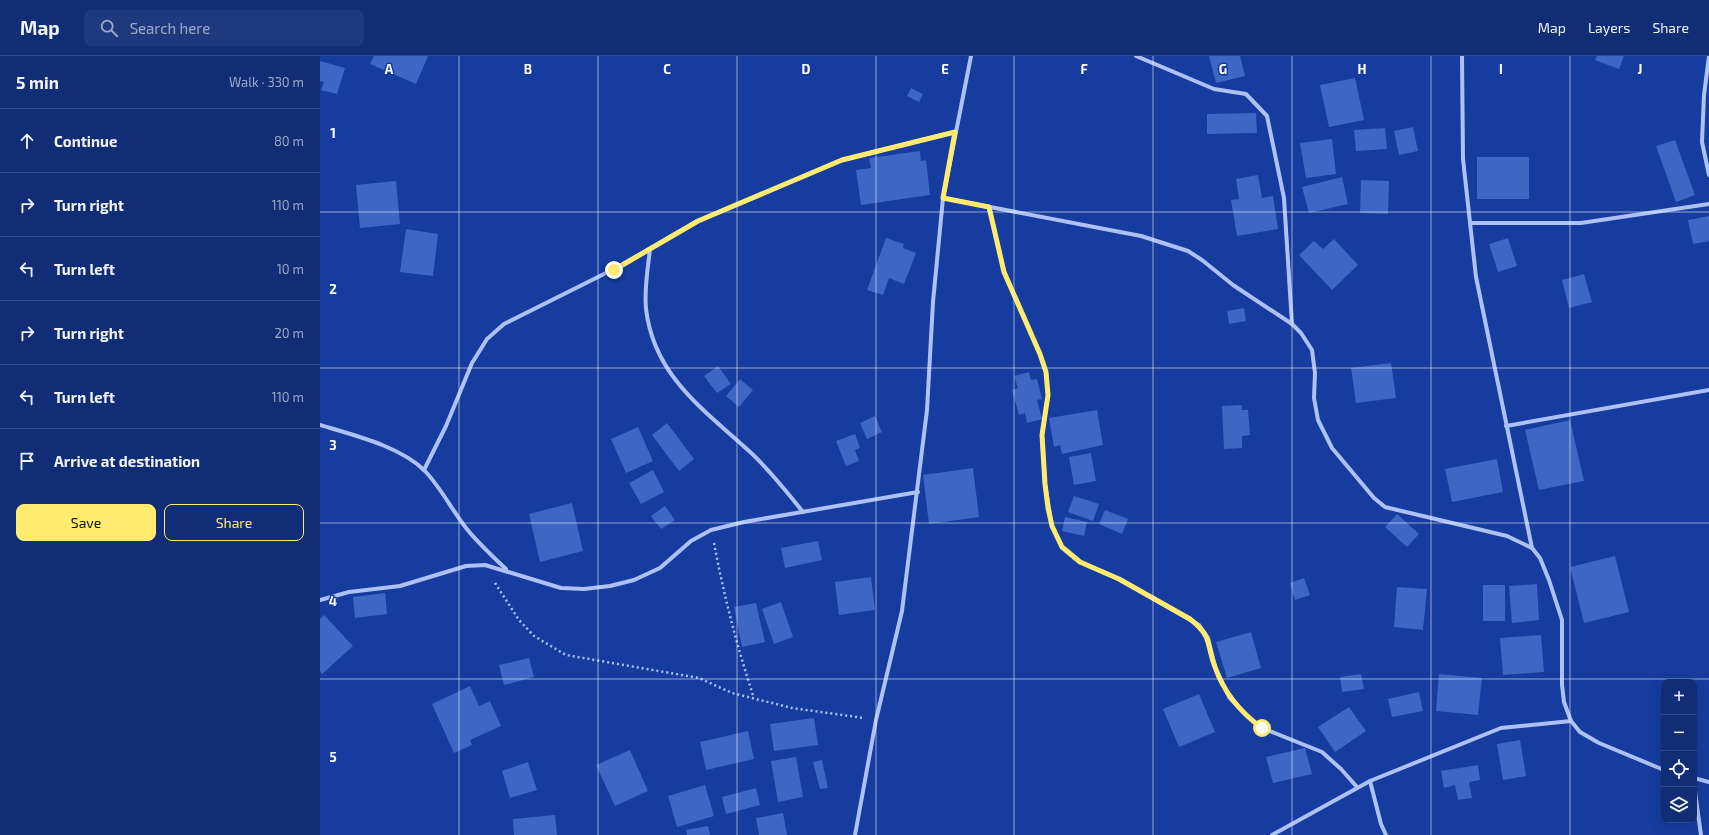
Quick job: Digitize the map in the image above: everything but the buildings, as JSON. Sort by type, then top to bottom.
[{"type":"street","points":[[855,835],[876,720],[902,611],[928,410],[932,302],[943,198],[971,56]]},
{"type":"street","points":[[1136,56],[1214,89],[1246,94],[1267,116],[1284,198],[1292,324]]},
{"type":"street","points":[[1462,56],[1463,159],[1476,277],[1532,548]]},
{"type":"street","points":[[1709,56],[1704,95],[1702,142],[1709,175]]},
{"type":"street","points":[[424,470],[446,426],[472,363],[487,339],[504,324],[614,270],[698,221],[842,160],[955,132]]},
{"type":"street","points":[[943,198],[1142,236],[1188,251],[1202,260],[1233,285],[1292,324],[1312,350],[1315,373],[1314,398],[1318,420],[1332,448],[1374,498],[1385,507],[1507,536],[1532,548],[1540,558],[1562,620],[1562,685],[1564,702],[1571,721],[1580,732],[1598,743],[1661,769]]},
{"type":"street","points":[[1470,223],[1581,223],[1709,204]]},
{"type":"street","points":[[989,207],[1004,272],[1040,354],[1046,372],[1048,395],[1042,435],[1045,484],[1052,526],[1062,547],[1080,562],[1119,579],[1198,625],[1208,638],[1215,667],[1229,697],[1248,717],[1262,728],[1322,752],[1341,769],[1357,787]]},
{"type":"street","points":[[650,249],[646,291],[646,310],[653,339],[665,367],[699,408],[749,451],[777,480],[803,512]]},
{"type":"street","points":[[1506,426],[1709,390]]},
{"type":"street","points":[[320,425],[363,438],[395,450],[424,470],[466,528],[484,548],[508,570]]},
{"type":"street","points":[[320,600],[349,592],[400,586],[466,566],[484,565],[508,570],[561,588],[584,589],[610,586],[634,580],[660,568],[691,541],[711,530],[744,522],[918,492]]},
{"type":"street","points":[[1272,835],[1357,787],[1501,728],[1571,721]]},
{"type":"street","points":[[1697,779],[1709,782]]},
{"type":"street","points":[[1370,781],[1381,824],[1386,835]]},
{"type":"street","points":[[1694,787],[1701,835]]},
{"type":"path","points":[[711,530],[725,602],[739,654],[754,698]]},
{"type":"path","points":[[484,565],[519,620],[534,636],[548,646],[566,655],[699,678],[732,693],[792,708],[876,720]]},
{"type":"route","points":[[614,270],[698,221],[842,160],[955,132],[943,198],[989,207],[1004,272],[1040,354],[1046,372],[1048,395],[1042,435],[1045,484],[1052,526],[1062,547],[1080,562],[1119,579],[1198,625],[1208,638],[1215,667],[1229,697],[1248,717],[1262,728]]}]
